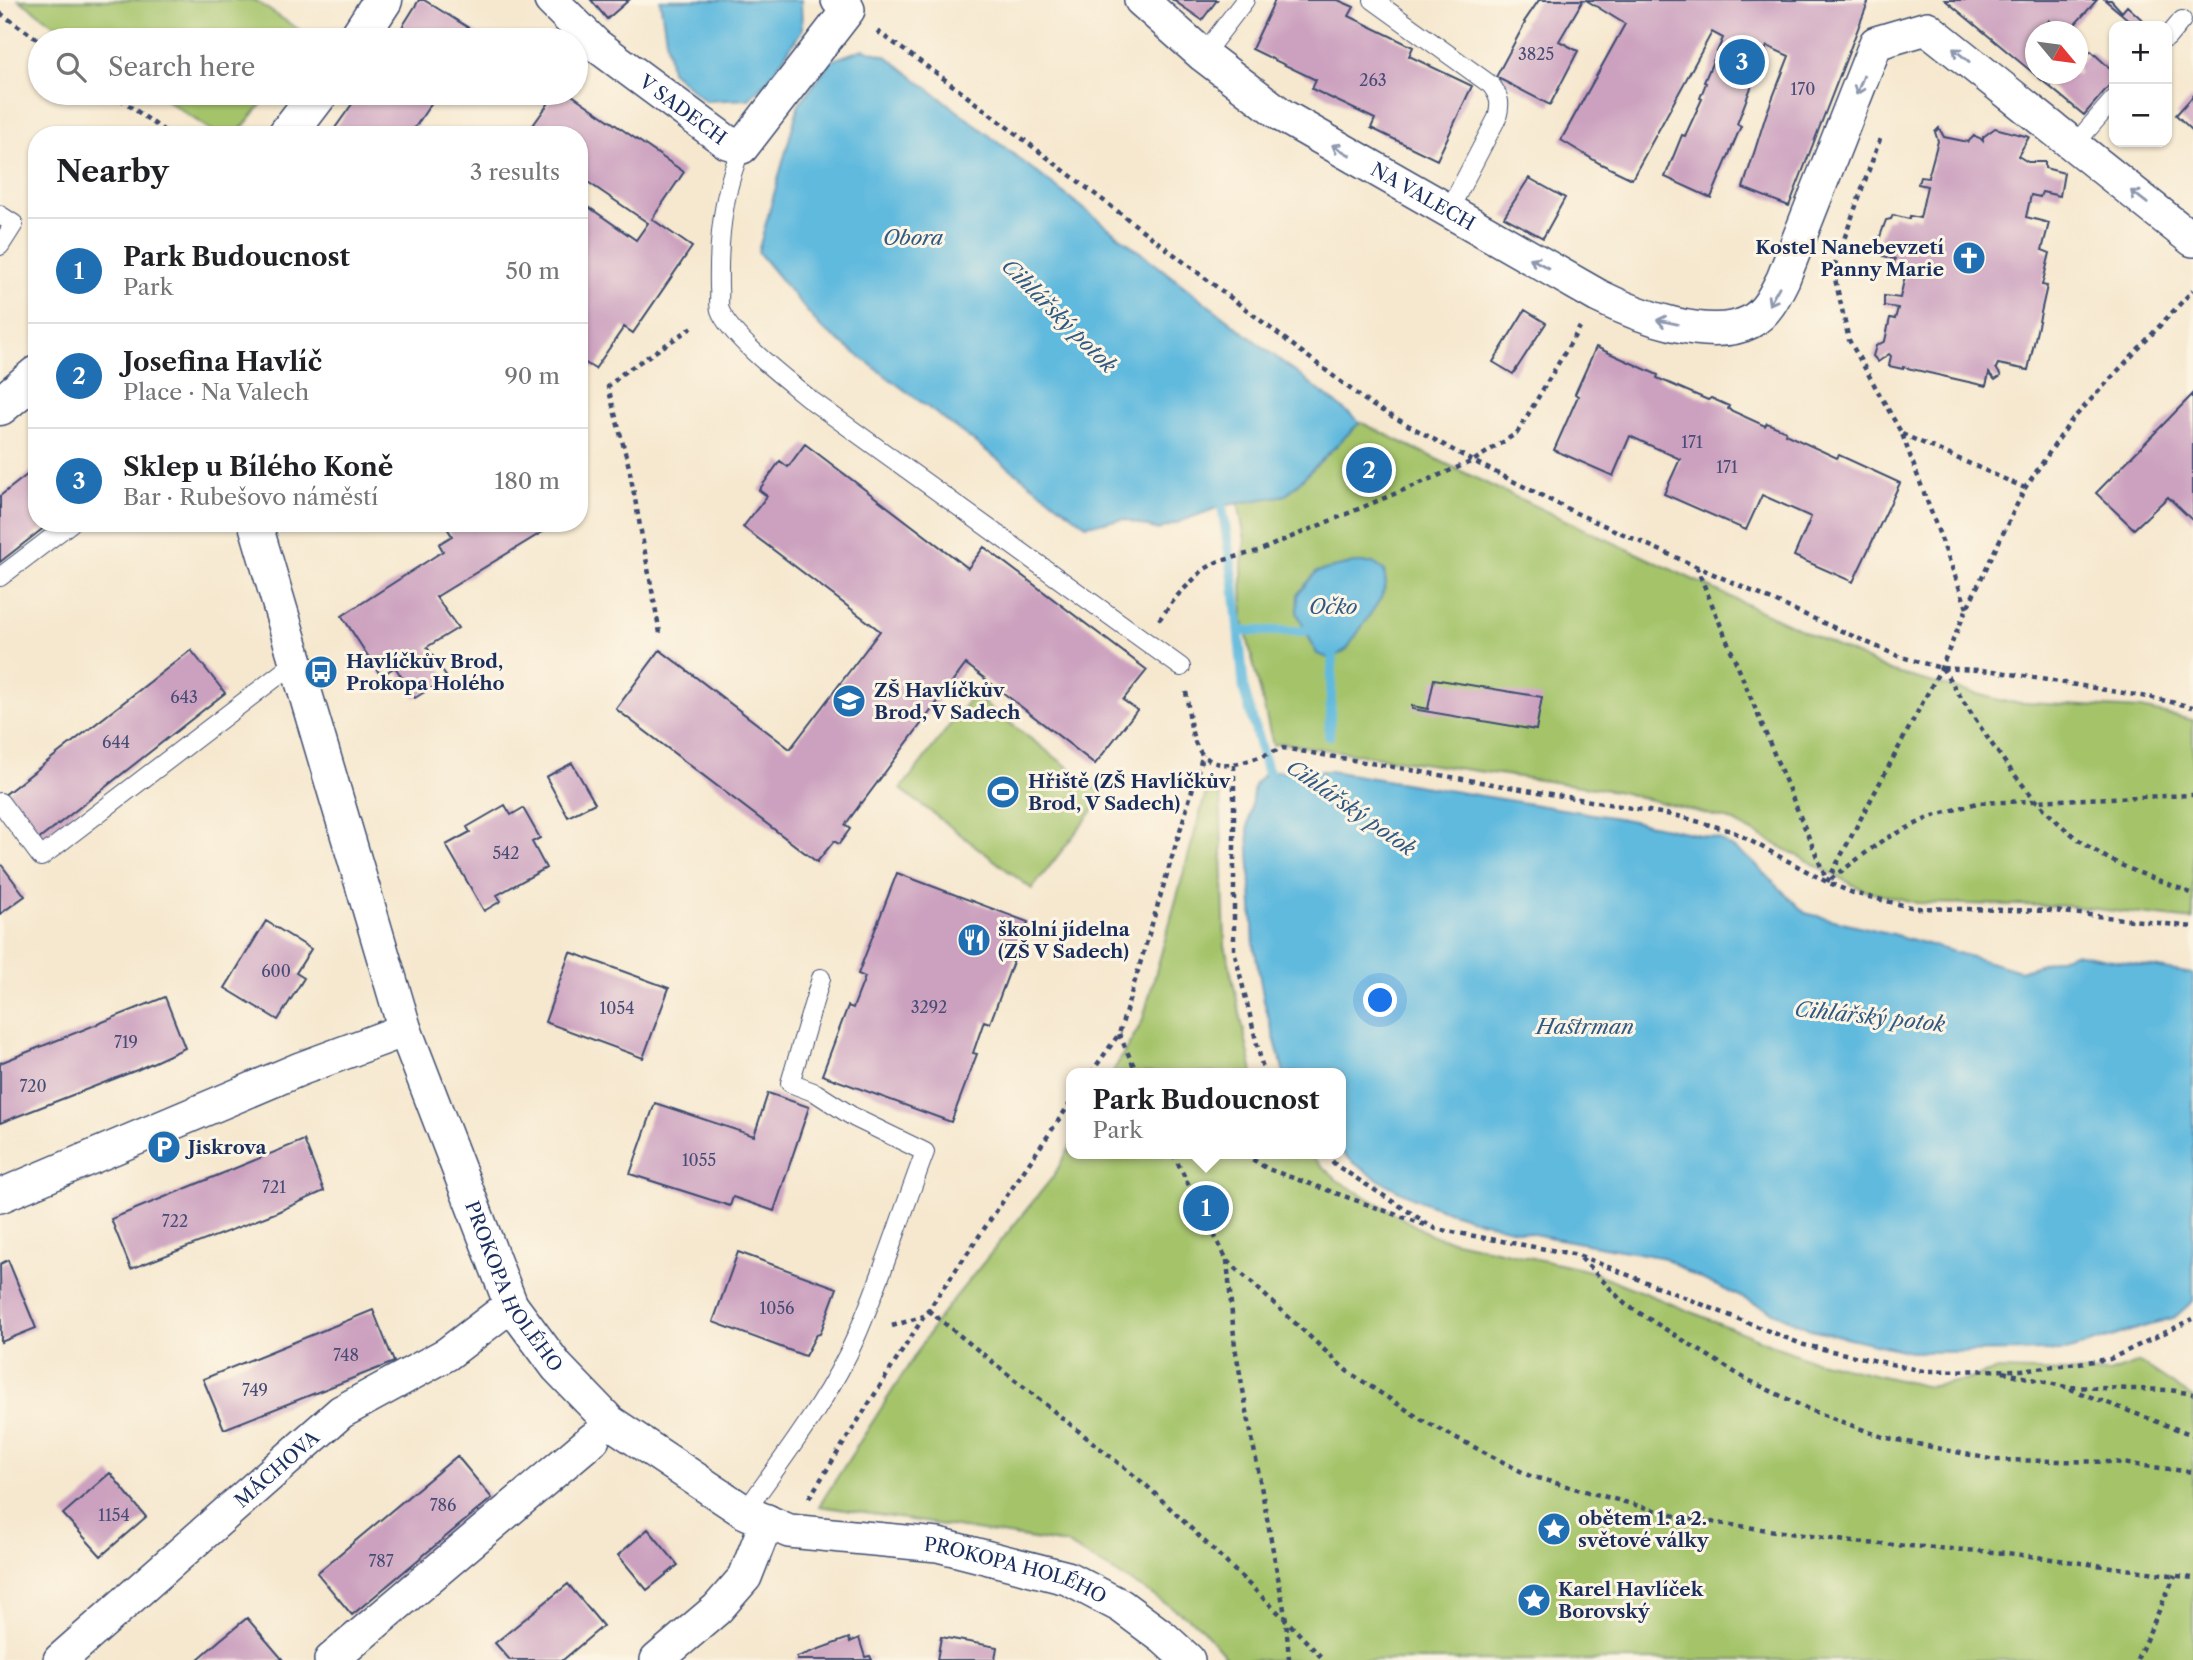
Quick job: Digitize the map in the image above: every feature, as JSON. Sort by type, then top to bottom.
[{"type":"main road","points":[[365,28],[383,0]]},
{"type":"main road","points":[[295,126],[310,105]]},
{"type":"main road","points":[[2,401],[28,382]]},
{"type":"street","name":"V SADECH","points":[[551,0],[580,28]]},
{"type":"street","name":"NA VALECH","points":[[1140,0],[1203,55],[1283,116],[1598,296],[1652,318],[1693,328],[1735,328],[1752,321],[1770,305],[1783,279],[1876,43],[1927,28],[2074,145]]},
{"type":"street","name":"V SADECH","points":[[588,36],[727,142],[742,146],[806,64],[843,5]]},
{"type":"street","points":[[2074,145],[2193,239]]},
{"type":"street","name":"PROKOPA HOLÉHO","points":[[258,532],[405,1030],[511,1305],[557,1367],[610,1422],[767,1521],[938,1545],[1067,1578],[1121,1606],[1188,1660]]},
{"type":"street","points":[[0,1196],[300,1069],[405,1030]]},
{"type":"street","name":"MÁCHOVA","points":[[60,1660],[341,1412],[447,1354],[511,1305]]},
{"type":"street","points":[[331,1660],[593,1439]]},
{"type":"street","points":[[657,1660],[717,1609],[745,1577],[767,1521]]},
{"type":"lane","points":[[1203,55],[1245,0]]},
{"type":"lane","points":[[1373,0],[1491,85],[1499,96],[1497,118],[1448,212]]},
{"type":"lane","points":[[2172,32],[2182,20]]},
{"type":"lane","points":[[2074,145],[2109,105]]},
{"type":"lane","points":[[742,146],[732,169],[718,254],[720,310],[738,335],[765,362],[811,400],[1181,667]]},
{"type":"lane","points":[[0,215],[14,224],[0,246]]},
{"type":"lane","points":[[0,577],[59,532]]},
{"type":"lane","points":[[0,802],[41,857],[296,662]]},
{"type":"lane","points":[[767,1521],[789,1450],[835,1377],[856,1337],[925,1152],[855,1118],[816,1093],[790,1083],[821,978]]},
{"type":"path","points":[[843,5],[939,75],[1370,404],[1473,461],[1576,513],[1898,656],[1941,668],[1994,671],[2193,707]]},
{"type":"path","points":[[0,13],[28,33]]},
{"type":"path","points":[[129,105],[158,126]]},
{"type":"path","points":[[1833,270],[1849,340],[1902,435],[1967,608]]},
{"type":"path","points":[[1827,882],[1941,668],[2025,488],[2071,421],[2193,290]]},
{"type":"path","points":[[1144,641],[1177,596],[1203,570],[1217,562],[1258,551],[1473,461],[1517,433],[1598,296]]},
{"type":"path","points":[[660,633],[629,467],[608,387],[622,373],[720,310]]},
{"type":"path","points":[[1902,435],[2025,488]]},
{"type":"path","points":[[1696,566],[1827,882]]},
{"type":"path","points":[[1181,667],[1195,742],[1203,754],[1219,765],[1234,765],[1283,748],[1678,816],[1732,831],[1827,882],[1853,892],[1915,908],[2054,911],[2193,927]]},
{"type":"path","points":[[1941,668],[1990,740],[2038,801],[2069,832],[2109,859],[2193,894]]},
{"type":"path","points":[[1095,1068],[1119,1034],[1203,754]]},
{"type":"path","points":[[1234,765],[1234,950],[1263,1068]]},
{"type":"path","points":[[1827,882],[1883,840],[1930,817],[1977,803],[2193,795]]},
{"type":"path","points":[[1119,1034],[1135,1068]]},
{"type":"path","points":[[767,1521],[928,1310],[1066,1109]]},
{"type":"path","points":[[1176,1159],[1227,1260],[1347,1371],[1422,1420],[1530,1476],[1683,1518],[1853,1542],[2007,1553],[2193,1578]]},
{"type":"path","points":[[1252,1159],[1269,1169],[1436,1229],[1578,1255],[1804,1345],[1923,1371],[2022,1370],[2110,1359],[2193,1319]]},
{"type":"path","points":[[1330,1159],[1436,1229]]},
{"type":"path","points":[[1578,1255],[1625,1304],[1744,1378],[1808,1409],[1883,1437],[1995,1460],[2113,1462],[2193,1472]]},
{"type":"path","points":[[1227,1260],[1235,1347],[1286,1620],[1289,1660]]},
{"type":"path","points":[[928,1310],[1147,1486],[1325,1660]]},
{"type":"path","points":[[1996,1370],[2066,1387],[2193,1435]]},
{"type":"path","points":[[2066,1387],[2170,1390],[2193,1394]]},
{"type":"path","points":[[2137,1660],[2175,1575]]},
{"type":"green space","points":[[19,0],[254,0],[296,28],[60,28]]},
{"type":"green space","points":[[174,105],[261,105],[244,126],[205,126]]},
{"type":"green space","points":[[1360,422],[1892,672],[2007,702],[2141,709],[2193,720],[2193,920],[2070,906],[1918,903],[1863,890],[1730,820],[1616,791],[1281,743],[1273,745],[1243,620],[1242,564],[1245,539],[1238,502],[1286,495]]},
{"type":"green space","name":"Hřiště (ZŠ Havlíčkův Brod, V Sadech)","points":[[973,695],[1105,795],[1032,889],[901,789]]},
{"type":"green space","points":[[1207,789],[1220,790],[1225,945],[1252,1068],[1115,1068],[1142,1022]]},
{"type":"green space","points":[[1066,1154],[1066,1159],[1314,1159],[1337,1180],[1433,1236],[1590,1271],[1805,1358],[1928,1387],[1967,1380],[1996,1370],[2109,1373],[2139,1362],[2193,1398],[2193,1660],[1229,1660],[1199,1625],[1066,1544],[819,1506],[940,1316],[1053,1177]]},
{"type":"water","points":[[660,0],[801,0],[802,30],[768,80],[749,99],[705,101],[671,71]]},
{"type":"water","name":"Obora","points":[[863,49],[886,56],[1360,422],[1286,495],[1222,506],[1158,530],[1124,519],[1086,525],[820,327],[758,252],[799,104],[833,60]]},
{"type":"water","name":"Očko","points":[[1355,563],[1373,563],[1384,570],[1386,584],[1381,598],[1347,649],[1331,659],[1317,654],[1297,613],[1298,594],[1316,572]]},
{"type":"water","name":"Hastrman","points":[[1267,771],[1330,771],[1623,819],[1719,839],[1751,860],[1805,913],[1892,934],[2020,971],[2074,953],[2193,974],[2193,1301],[2175,1317],[2066,1351],[1910,1352],[1810,1329],[1691,1274],[1665,1258],[1494,1225],[1411,1197],[1374,1177],[1346,1156],[1346,1068],[1283,1068],[1264,1001],[1254,945],[1248,829],[1254,785]]},
{"type":"building","points":[[419,0],[424,0],[469,28],[402,28]]},
{"type":"building","points":[[591,0],[629,0],[607,19]]},
{"type":"building","points":[[1173,0],[1217,0],[1202,20]]},
{"type":"building","points":[[1275,0],[1338,0],[1354,7],[1349,16],[1413,47],[1409,56],[1472,86],[1437,160],[1371,128],[1375,119],[1312,89],[1316,80],[1252,49]]},
{"type":"building","points":[[1539,0],[1583,0],[1559,41],[1578,51],[1550,105],[1496,77],[1524,22]]},
{"type":"building","points":[[1586,0],[1869,0],[1789,206],[1743,188],[1766,115],[1789,56],[1767,46],[1737,124],[1741,126],[1711,198],[1665,177],[1682,135],[1685,136],[1702,99],[1700,98],[1706,83],[1704,82],[1723,38],[1712,32],[1632,179],[1561,140],[1625,24]]},
{"type":"building","points":[[1945,0],[2097,0],[2078,21],[2025,21],[2025,66]]},
{"type":"building","points":[[2105,0],[2111,0],[2122,12],[2127,6],[2144,21],[2130,21]]},
{"type":"building","points":[[2091,51],[2109,67],[2109,86],[2084,115],[2047,84],[2088,84],[2088,54]]},
{"type":"building","points":[[2193,96],[2193,131],[2176,115]]},
{"type":"building","points":[[351,105],[430,105],[416,126],[336,126]]},
{"type":"building","points":[[547,105],[586,105],[684,172],[652,219],[692,247],[633,333],[624,327],[595,369],[588,365],[588,207],[636,240],[648,223],[588,182],[588,126],[532,126]]},
{"type":"building","name":"Kostel Nanebevzetí Panny Marie","points":[[1939,128],[1944,137],[1968,142],[1974,136],[1983,141],[1983,137],[1995,128],[2029,137],[2018,156],[2028,162],[2045,162],[2045,168],[2064,173],[2060,196],[2042,192],[2040,197],[2031,195],[2026,217],[2049,223],[2042,250],[2050,253],[2042,285],[2047,286],[2028,370],[1998,364],[1996,368],[2001,376],[1995,380],[1989,373],[1986,386],[1889,366],[1889,354],[1878,362],[1873,356],[1876,346],[1885,341],[1890,318],[1895,319],[1898,308],[1884,306],[1884,296],[1900,298],[1907,267],[1894,265],[1895,259],[1883,256],[1877,245],[1886,220],[1893,215],[1909,219],[1910,216],[1920,218],[1927,186],[1918,184],[1920,177],[1928,178],[1938,141],[1935,132]]},
{"type":"building","points":[[1529,178],[1565,198],[1543,238],[1504,217]]},
{"type":"building","points":[[1525,310],[1546,323],[1513,374],[1493,362]]},
{"type":"building","points":[[1596,347],[1658,375],[1657,378],[1708,400],[1711,398],[1765,426],[1767,423],[1786,431],[1785,434],[1837,458],[1839,455],[1900,483],[1853,582],[1794,556],[1811,517],[1762,495],[1746,530],[1664,494],[1680,459],[1630,436],[1613,476],[1554,450]]},
{"type":"building","points":[[2193,394],[2193,521],[2168,497],[2134,529],[2096,493]]},
{"type":"building","points":[[805,444],[968,568],[984,547],[1147,670],[1123,700],[1137,710],[1095,764],[966,664],[862,803],[860,802],[845,825],[850,829],[839,844],[834,841],[817,862],[616,709],[660,650],[790,749],[880,631],[743,527],[767,496],[759,490],[780,461],[788,467]]},
{"type":"building","points":[[28,474],[28,532],[38,532],[0,562],[0,496]]},
{"type":"building","points":[[450,532],[542,532],[436,597],[458,628],[427,647],[447,678],[415,698],[395,667],[381,676],[342,616],[443,551],[439,544],[452,536]]},
{"type":"building","points":[[191,650],[225,693],[38,840],[3,796]]},
{"type":"building","points":[[1434,679],[1542,697],[1536,730],[1412,709],[1412,706],[1428,709]]},
{"type":"building","points":[[572,763],[595,803],[568,817],[546,777]]},
{"type":"building","points":[[505,805],[511,815],[523,808],[540,838],[532,842],[546,868],[497,895],[501,901],[484,911],[446,845],[470,832],[467,827]]},
{"type":"building","points":[[0,863],[25,896],[0,914]]},
{"type":"building","points":[[897,873],[1028,922],[990,1023],[984,1021],[973,1053],[977,1054],[951,1122],[822,1075],[848,1006],[853,1008],[865,977],[858,974]]},
{"type":"building","points":[[266,921],[311,949],[296,973],[304,978],[278,1020],[225,988]]},
{"type":"building","points":[[570,952],[669,988],[643,1058],[545,1022]]},
{"type":"building","points":[[165,997],[185,1048],[137,1070],[0,1123],[0,1063]]},
{"type":"building","points":[[768,1093],[809,1107],[774,1211],[733,1197],[730,1206],[630,1174],[655,1103],[754,1136]]},
{"type":"building","points":[[304,1140],[324,1191],[131,1269],[111,1219]]},
{"type":"building","points":[[738,1252],[837,1288],[820,1334],[816,1335],[805,1356],[713,1322]]},
{"type":"building","points":[[8,1260],[36,1328],[1,1342],[0,1264]]},
{"type":"building","points":[[373,1310],[394,1362],[224,1429],[203,1379]]},
{"type":"building","points":[[457,1456],[492,1498],[352,1615],[317,1573]]},
{"type":"building","points":[[110,1473],[146,1517],[101,1556],[63,1514]]},
{"type":"building","points":[[648,1529],[678,1565],[647,1590],[618,1555]]},
{"type":"building","points":[[568,1584],[603,1626],[563,1660],[510,1660],[495,1643]]},
{"type":"building","points":[[247,1618],[283,1660],[197,1660],[220,1640]]},
{"type":"building","points":[[941,1637],[997,1647],[995,1660],[937,1660]]},
{"type":"building","points":[[849,1638],[850,1642],[859,1638],[865,1657],[870,1656],[872,1660],[797,1660],[797,1657]]},
{"type":"waterway","name":"Cihlářský potok","points":[[1212,496],[1222,506],[1234,583],[1244,690],[1267,771],[1276,778]]},
{"type":"waterway","points":[[1239,631],[1305,631],[1317,626]]},
{"type":"waterway","points":[[1329,736],[1333,648]]},
{"type":"place","name":"Sklep u Bílého Koně","points":[[1742,62]]},
{"type":"place","name":"Kostel Nanebevzetí Panny Marie","points":[[1969,258]]},
{"type":"place","name":"Josefina Havlíč","points":[[1369,470]]},
{"type":"place","name":"Havlíčkův Brod, Prokopa Holého","points":[[321,672]]},
{"type":"place","name":"ZŠ Havlíčkův Brod, V Sadech","points":[[849,701]]},
{"type":"place","name":"Hřiště (ZŠ Havlíčkův Brod, V Sadech)","points":[[1003,792]]},
{"type":"place","name":"školní jídelna (ZŠ V Sadech)","points":[[974,940]]},
{"type":"place","name":"Jiskrova","points":[[164,1147]]},
{"type":"place","name":"Park Budoucnost","points":[[1206,1208]]},
{"type":"place","name":"obětem 1. a 2. světové války","points":[[1554,1529]]},
{"type":"place","name":"Karel Havlíček Borovský","points":[[1534,1600]]}]
